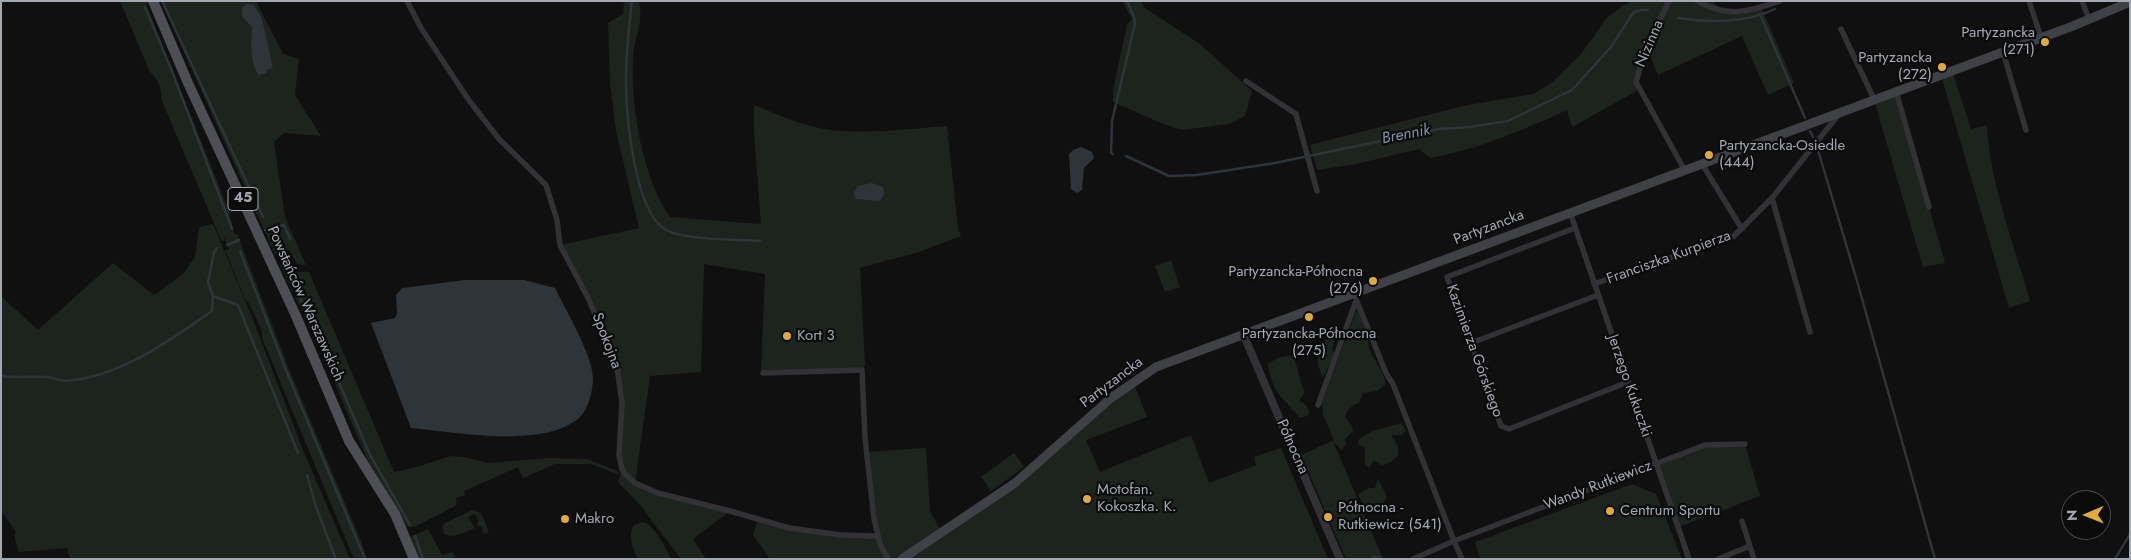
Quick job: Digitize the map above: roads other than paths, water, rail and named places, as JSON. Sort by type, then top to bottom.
[{"type":"main road","name":"Powstańców Warszawskich","points":[[153,1],[188,83],[296,316],[349,440],[395,514],[414,559]]},
{"type":"main road","name":"Partyzancka","points":[[902,559],[1015,483],[1111,398],[1147,372],[1181,358],[1355,298],[1570,212],[2041,38],[2130,2]]},
{"type":"street","name":"Spokojna","points":[[407,1],[421,28],[468,99],[497,136],[546,185],[557,220],[560,245],[603,330],[618,372],[622,403],[619,455],[622,470],[625,474],[635,483],[658,493],[789,528],[841,535],[877,536]]},
{"type":"street","name":"Nizinna","points":[[1669,1],[1645,51],[1637,77],[1639,88],[1684,169]]},
{"type":"street","points":[[1697,1],[1713,10],[1734,12],[1780,1]]},
{"type":"street","points":[[2029,1],[2041,38]]},
{"type":"street","points":[[2082,1],[2089,19]]},
{"type":"street","points":[[1841,29],[1874,100]]},
{"type":"street","points":[[2003,52],[2026,130]]},
{"type":"street","points":[[1246,81],[1296,114],[1317,191]]},
{"type":"street","points":[[1896,91],[1929,207]]},
{"type":"street","name":"Franciszka Kurpierza","points":[[1594,284],[1734,236],[1772,198],[1840,112]]},
{"type":"street","name":"Franciszka Kurpierza","points":[[1702,164],[1742,229]]},
{"type":"street","points":[[1772,198],[1810,332]]},
{"type":"street","name":"Jerzego Kukuczki","points":[[1570,212],[1689,559]]},
{"type":"street","name":"Kazimierza Górskiego","points":[[1575,228],[1447,276],[1501,426],[1509,429],[1628,382]]},
{"type":"street","points":[[1471,343],[1598,295]]},
{"type":"street","points":[[1318,405],[1355,298]]},
{"type":"street","points":[[1355,298],[1362,311],[1386,374],[1393,384],[1462,559]]},
{"type":"street","name":"Północna","points":[[1244,336],[1340,559]]},
{"type":"street","points":[[763,373],[862,370],[868,469],[877,536],[888,559]]},
{"type":"street","name":"Wandy Rutkiewicz","points":[[1413,559],[1705,445],[1744,444]]},
{"type":"street","points":[[1742,521],[1754,559]]},
{"type":"street","points":[[1718,559],[1750,546]]},
{"type":"street","points":[[1373,559],[1379,559]]},
{"type":"waterway","points":[[162,1],[263,217]]},
{"type":"waterway","points":[[632,1],[626,66],[628,121],[639,183],[653,217],[663,228],[682,235],[709,239],[760,241]]},
{"type":"waterway","name":"Brennik","points":[[1113,154],[1111,153],[1112,121],[1135,24],[1127,1]]},
{"type":"waterway","points":[[145,7],[172,71],[232,229]]},
{"type":"waterway","name":"Brennik","points":[[1678,18],[1702,21],[1727,21],[1752,17],[1775,9]]},
{"type":"waterway","name":"Brennik","points":[[1126,156],[1169,176],[1197,175],[1275,163],[1439,129],[1508,121],[1572,90],[1611,47],[1633,13],[1640,10],[1648,10]]},
{"type":"waterway","points":[[1760,14],[1805,118]]},
{"type":"waterway","points":[[1810,131],[1813,137]]},
{"type":"waterway","points":[[1818,150],[1935,559]]},
{"type":"waterway","points":[[265,230],[284,225],[290,239]]},
{"type":"waterway","points":[[273,238],[280,254]]},
{"type":"waterway","points":[[227,245],[239,240]]},
{"type":"waterway","points":[[213,296],[208,282],[214,252],[217,248]]},
{"type":"waterway","points":[[240,251],[286,370],[365,559]]},
{"type":"waterway","points":[[284,264],[326,352],[370,455],[410,525]]},
{"type":"waterway","points":[[1,376],[49,377],[66,381],[106,373],[143,356],[212,311],[213,296],[238,305],[298,453]]},
{"type":"waterway","points":[[307,475],[316,507],[336,559]]},
{"type":"waterway","points":[[2115,559],[2130,534]]},
{"type":"waterway","points":[[415,536],[423,559]]},
{"type":"place","name":"Partyzancka (271)","points":[[2045,42]]},
{"type":"place","name":"Partyzancka (272)","points":[[1942,67]]},
{"type":"place","name":"Partyzancka-Osiedle (444)","points":[[1709,155]]},
{"type":"place","name":"Partyzancka-Północna (276)","points":[[1373,281]]},
{"type":"place","name":"Partyzancka-Północna (275)","points":[[1309,317]]},
{"type":"place","name":"Kort 3","points":[[787,336]]},
{"type":"place","name":"Motofan. Kokoszka. K.","points":[[1087,499]]},
{"type":"place","name":"Centrum Sportu","points":[[1610,511]]},
{"type":"place","name":"Północna - Rutkiewicz (541)","points":[[1328,517]]},
{"type":"place","name":"Makro","points":[[565,519]]}]
